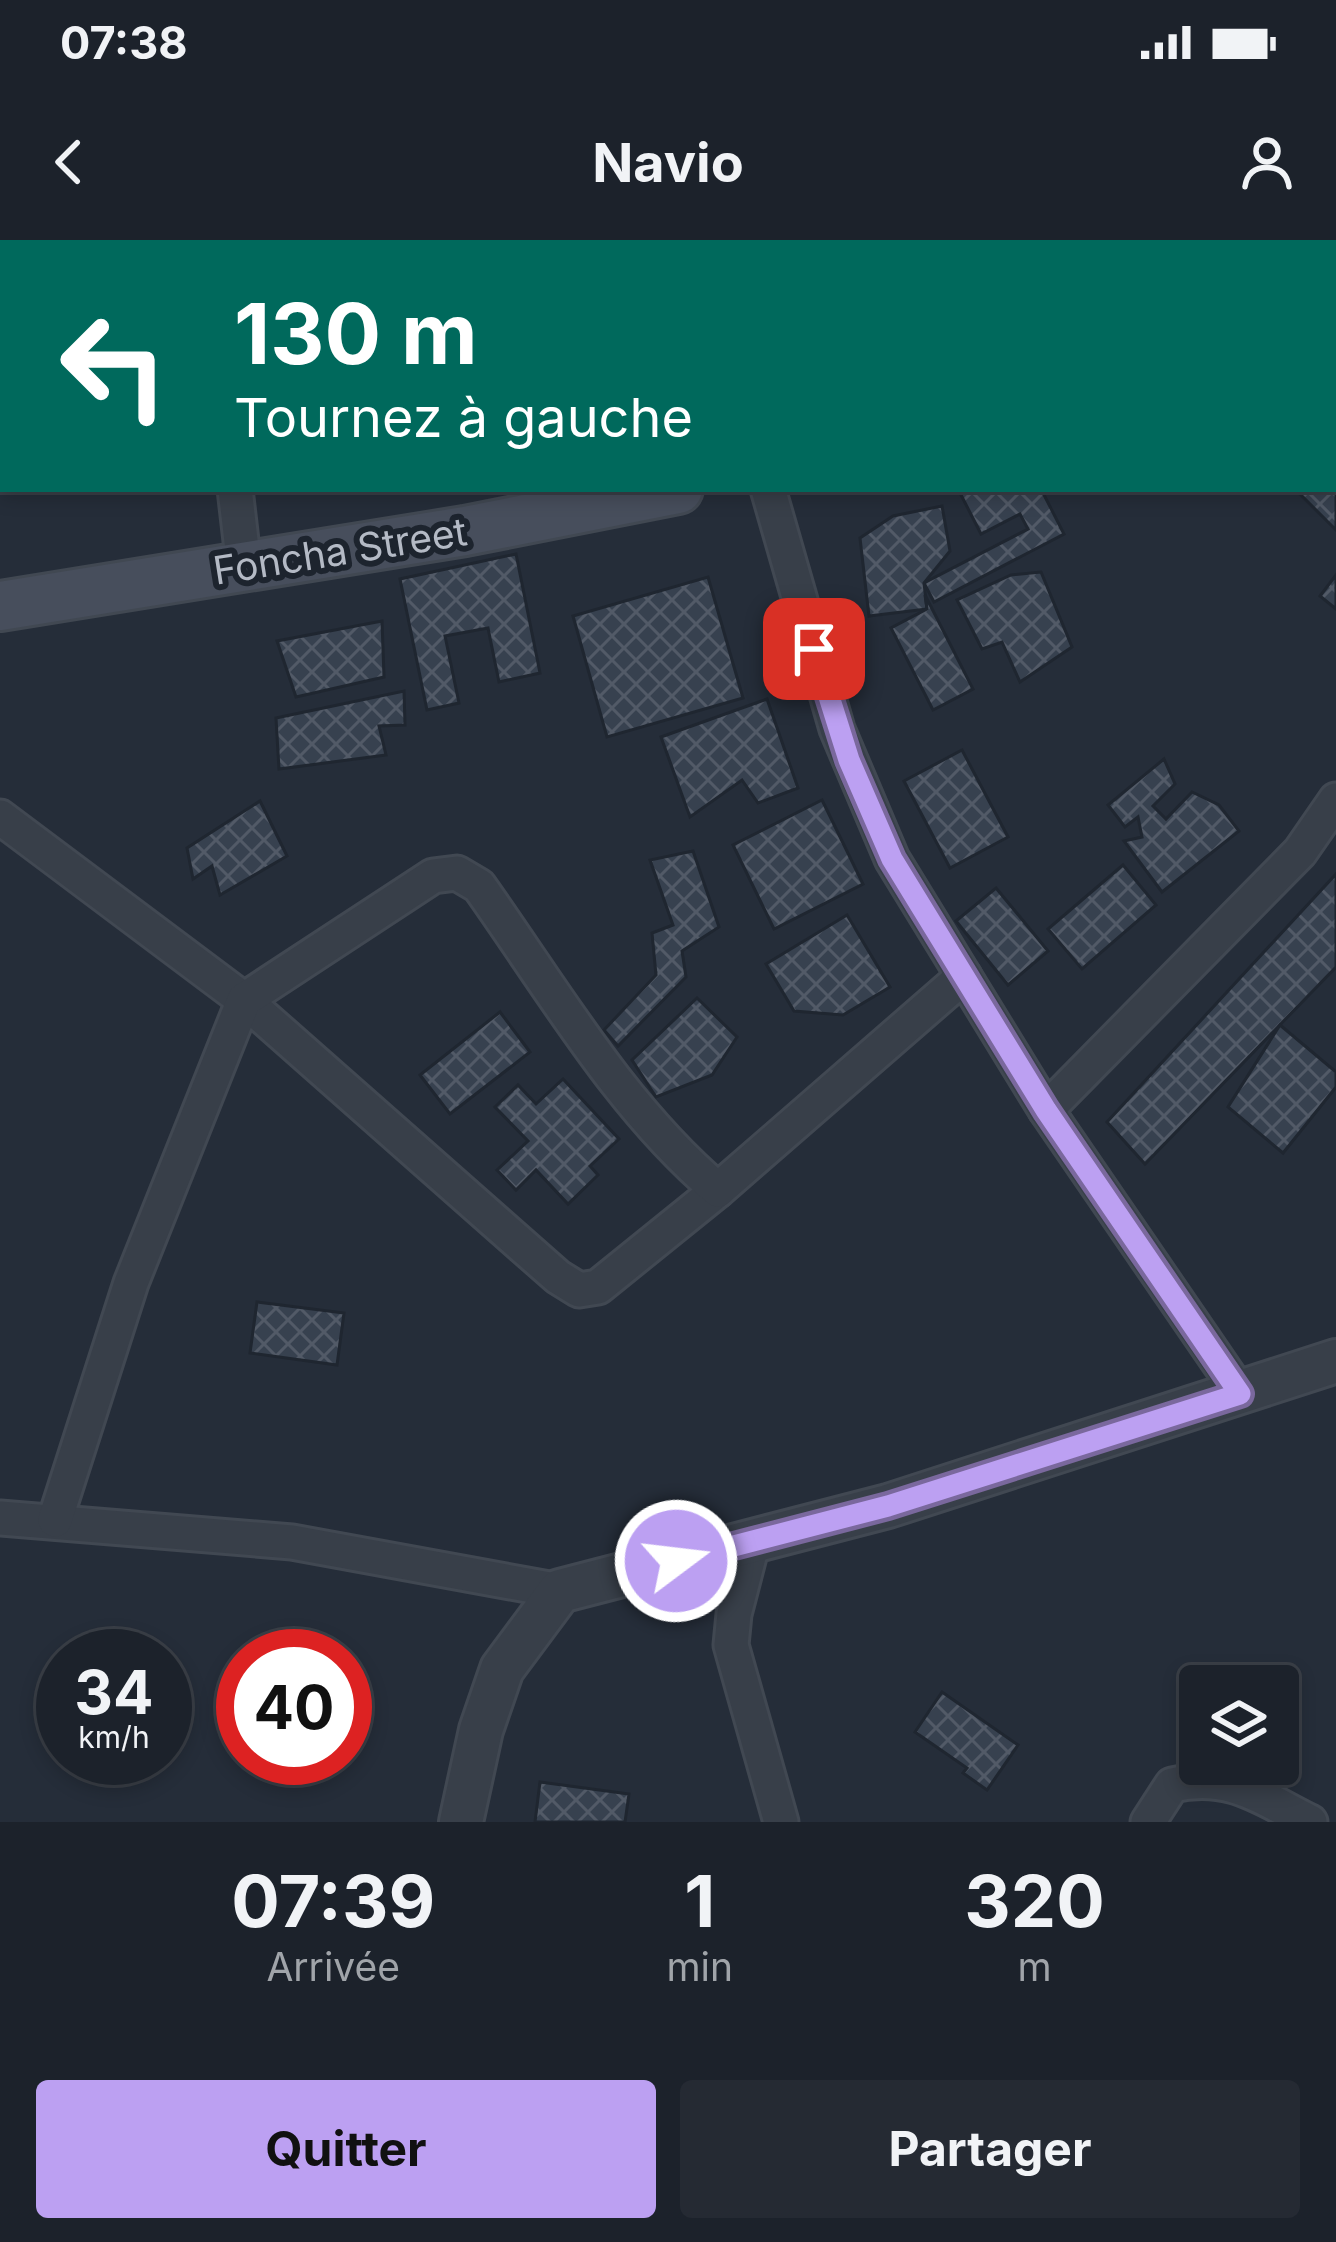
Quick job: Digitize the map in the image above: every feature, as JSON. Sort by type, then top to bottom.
[{"type":"main road","name":"Foncha Street","points":[[0,606],[465,531],[663,492]]},
{"type":"street","points":[[235,492],[244,567]]},
{"type":"street","points":[[769,492],[837,728],[892,859],[1046,1110],[1240,1394]]},
{"type":"street","points":[[1046,1110],[1300,853],[1336,800]]},
{"type":"street","points":[[0,817],[244,1000],[558,1277],[579,1290],[598,1286],[718,1190],[964,976]]},
{"type":"street","points":[[55,1520],[131,1283],[244,1000],[433,876],[458,873],[479,886],[626,1095],[680,1157],[718,1190]]},
{"type":"street","points":[[0,1517],[292,1542],[560,1591],[888,1506],[1336,1360]]},
{"type":"street","points":[[753,1541],[731,1645],[782,1822]]},
{"type":"street","points":[[461,1822],[481,1730],[502,1669],[560,1591]]},
{"type":"street","points":[[1148,1822],[1172,1785],[1204,1778],[1233,1784],[1310,1822]]},
{"type":"building","points":[[960,492],[1043,492],[1064,534],[934,602],[924,583],[1028,529],[1020,514],[981,534]]},
{"type":"building","points":[[1298,492],[1336,492],[1336,530]]},
{"type":"building","points":[[942,506],[950,551],[924,583],[927,609],[869,616],[860,538],[893,516]]},
{"type":"building","points":[[516,554],[540,673],[499,682],[488,628],[445,636],[459,703],[427,710],[400,579]]},
{"type":"building","points":[[1041,572],[1072,647],[1020,682],[1002,642],[982,649],[957,600],[1011,575]]},
{"type":"building","points":[[1336,575],[1336,609],[1320,596]]},
{"type":"building","points":[[708,577],[743,698],[607,737],[573,616]]},
{"type":"building","points":[[925,595],[973,689],[933,710],[891,628],[927,609]]},
{"type":"building","points":[[382,621],[384,677],[296,697],[277,641]]},
{"type":"building","points":[[404,691],[405,725],[379,726],[386,755],[279,769],[276,718]]},
{"type":"building","points":[[767,699],[798,788],[758,803],[742,780],[690,817],[661,737]]},
{"type":"building","points":[[962,750],[1008,837],[950,868],[904,781]]},
{"type":"building","points":[[1164,759],[1175,784],[1153,806],[1166,819],[1192,792],[1219,805],[1239,831],[1162,892],[1124,841],[1142,837],[1138,817],[1125,827],[1108,805]]},
{"type":"building","points":[[822,800],[863,884],[774,929],[733,845]]},
{"type":"building","points":[[260,801],[287,856],[220,895],[212,866],[193,879],[187,848]]},
{"type":"building","points":[[693,851],[719,927],[682,951],[686,977],[618,1046],[604,1030],[656,975],[652,933],[673,925],[650,860]]},
{"type":"building","points":[[1123,865],[1156,905],[1082,969],[1048,929]]},
{"type":"building","points":[[1336,874],[1336,967],[1145,1164],[1107,1122]]},
{"type":"building","points":[[996,888],[1048,951],[1008,985],[956,921]]},
{"type":"building","points":[[847,915],[890,987],[843,1015],[794,1011],[766,964]]},
{"type":"building","points":[[697,998],[737,1037],[712,1075],[656,1097],[632,1060]]},
{"type":"building","points":[[500,1012],[530,1052],[450,1114],[420,1075]]},
{"type":"building","points":[[1280,1025],[1336,1072],[1336,1087],[1283,1153],[1228,1107]]},
{"type":"building","points":[[563,1079],[619,1139],[590,1166],[598,1175],[568,1204],[536,1170],[516,1190],[497,1170],[528,1141],[495,1107],[518,1085],[536,1104]]},
{"type":"building","points":[[257,1302],[344,1313],[337,1365],[250,1353]]},
{"type":"building","points":[[942,1692],[1018,1745],[987,1790],[963,1773],[967,1768],[915,1732]]},
{"type":"building","points":[[540,1782],[629,1794],[625,1822],[535,1822]]},
{"type":"route","points":[[676,1561],[888,1506],[1240,1394],[1046,1110],[892,859],[837,728],[814,649]]}]
